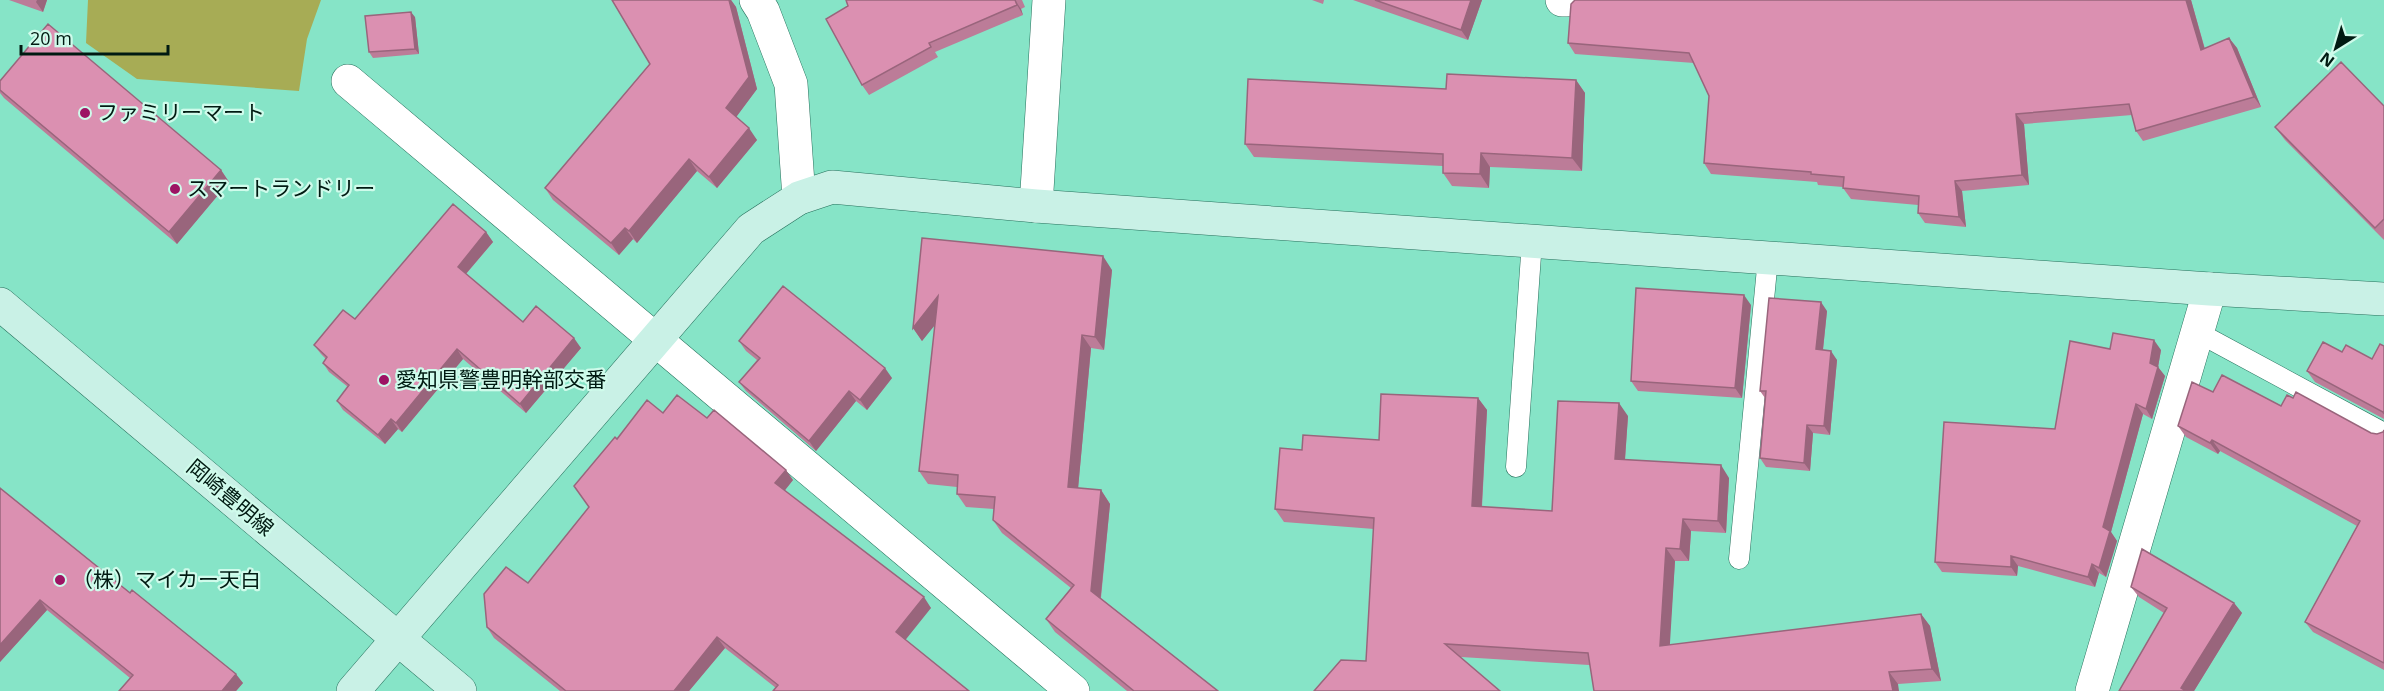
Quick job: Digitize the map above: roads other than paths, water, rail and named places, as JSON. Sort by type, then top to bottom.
[{"type":"street","points":[[756,0],[763,11],[791,84],[799,198]]},
{"type":"street","points":[[1036,206],[1049,0]]},
{"type":"street","points":[[1562,0],[1568,0]]},
{"type":"street","points":[[348,81],[1073,691]]},
{"type":"street","points":[[353,691],[751,229],[799,198],[832,187],[1036,206],[2210,289],[2384,299]]},
{"type":"street","points":[[2092,691],[2210,289]]},
{"type":"street","name":"岡崎豊明線","points":[[0,304],[460,691]]},
{"type":"lane","points":[[1516,467],[1532,241]]},
{"type":"lane","points":[[1739,559],[1768,258]]},
{"type":"lane","points":[[2197,332],[2384,433]]},
{"type":"place","name":"ファミリーマート","points":[[85,113]]},
{"type":"place","name":"スマートランドリー","points":[[175,189]]},
{"type":"place","name":"愛知県警豊明幹部交番","points":[[384,380]]},
{"type":"place","name":"（株）マイカー天白","points":[[60,580]]}]
